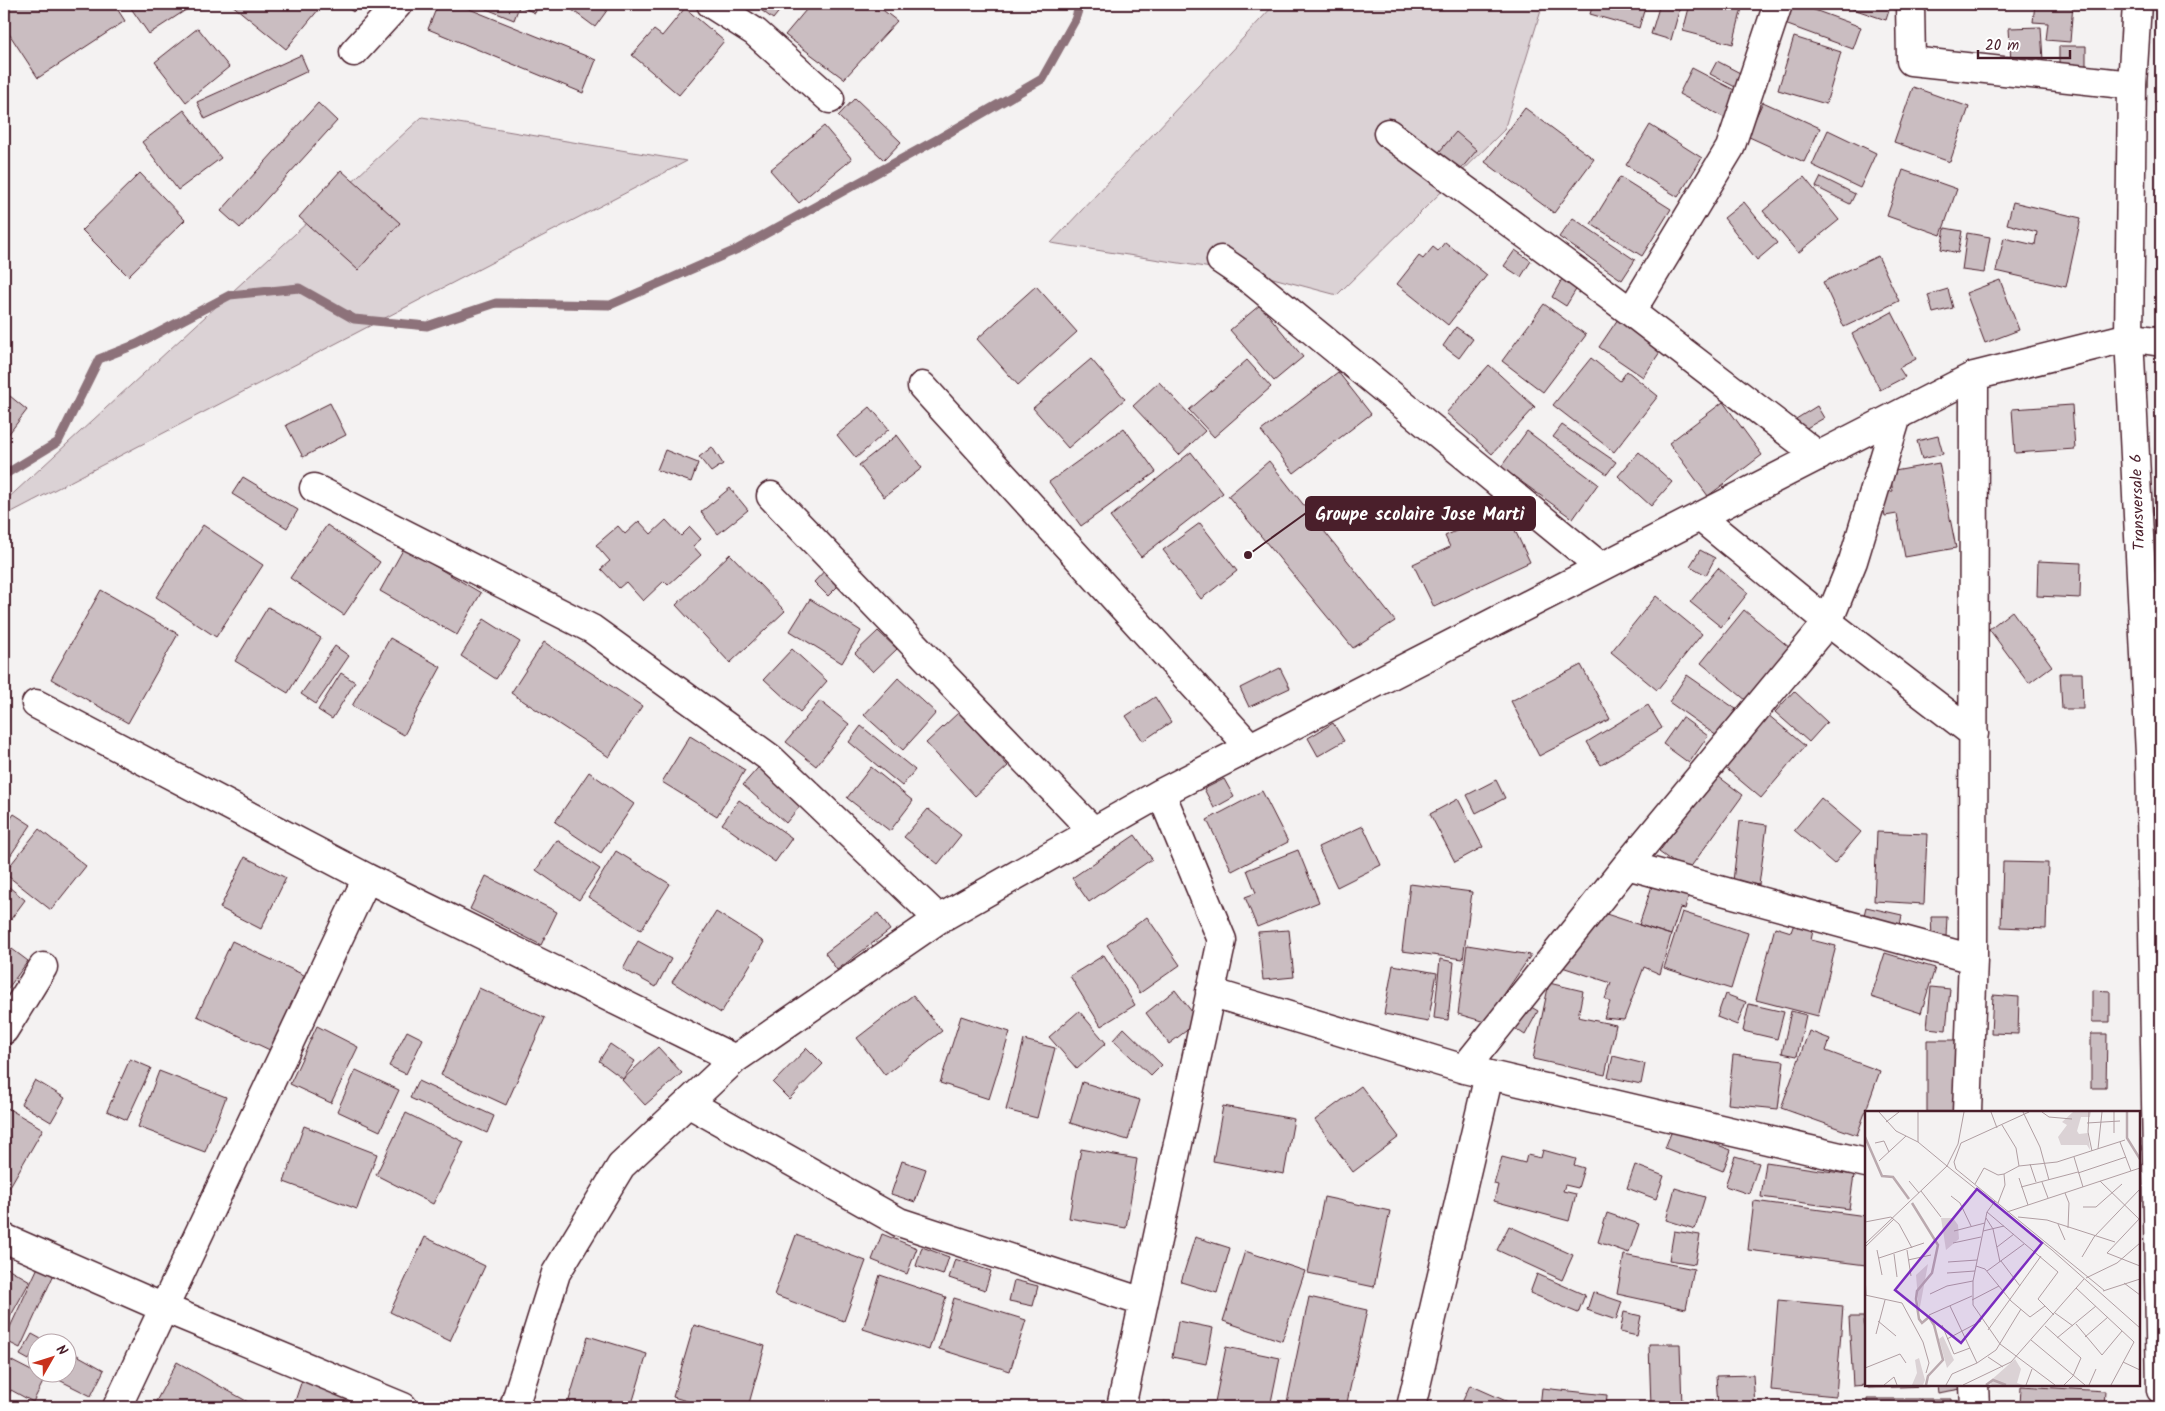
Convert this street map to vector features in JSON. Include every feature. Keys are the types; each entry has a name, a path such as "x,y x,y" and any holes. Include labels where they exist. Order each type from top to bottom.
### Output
{"street":[{"path":"354,52 398,4"},
{"path":"711,4 755,32 830,99"},
{"path":"1631,312 1730,148 1778,4"},
{"path":"1910,4 1911,61 2132,85"},
{"name":"Transversale 6","path":"2137,4 2132,85 2129,337 2150,754 2161,1390"},
{"path":"1388,133 1631,312 1819,456"},
{"path":"1221,260 1259,286 1602,567"},
{"path":"514,1407 556,1273 621,1166 735,1059 939,920 1161,792 1974,376 2129,337 2161,342"},
{"path":"1967,1111 1973,958 1974,376"},
{"path":"922,386 1250,747"},
{"path":"1411,1407 1476,1072 1627,865 1828,622 1853,561 1869,503 1897,416"},
{"path":"314,488 592,629 770,758 939,920"},
{"path":"771,496 1093,831"},
{"path":"1700,517 1828,622 1974,734"},
{"path":"36,704 367,878 735,1059"},
{"path":"1121,1407 1222,940 1161,792"},
{"path":"1627,865 1973,958"},
{"path":"117,1407 367,878"},
{"path":"4,1030 43,967"},
{"path":"1210,992 1476,1072 1865,1164"},
{"path":"688,1103 899,1222 1143,1302"},
{"path":"4,1238 164,1308 403,1407"},
{"path":"1974,1386 1975,1407"}],"shaded area":[{"path":"1275,4 1543,4 1504,130 1337,295 1269,277 1051,243"},
{"path":"422,117 687,161 4,516 4,502"}],"building":[{"path":"4,4 114,4 125,21 38,78 4,26"},
{"path":"128,4 195,4 149,34"},
{"path":"231,4 313,4 319,9 286,49"},
{"path":"343,4 360,4 353,12"},
{"path":"438,4 457,4 596,60 583,93 428,29"},
{"path":"474,4 520,4 514,20"},
{"path":"524,4 539,4 535,13 522,7"},
{"path":"564,4 600,4 608,9 595,27"},
{"path":"753,4 785,4 773,19"},
{"path":"811,4 875,4 897,21 844,79 785,35"},
{"path":"1593,4 1646,4 1639,28 1590,14"},
{"path":"1660,4 1681,4 1671,40 1651,34"},
{"path":"1690,4 1743,4 1733,44 1683,31"},
{"path":"1792,4 1798,4 1861,27 1853,49 1785,24"},
{"path":"1838,4 1891,4 1886,20"},
{"path":"2035,4 2073,4 2070,42 2046,40 2048,23 2033,22"},
{"path":"685,8 724,41 679,95 632,55 654,30 662,36"},
{"path":"2041,27 2043,61 2011,63 2009,28"},
{"path":"198,28 229,67 186,102 155,62"},
{"path":"1794,37 1841,52 1826,104 1778,90"},
{"path":"2059,46 2086,46 2086,72 2059,71"},
{"path":"301,55 308,71 205,119 197,102"},
{"path":"1717,61 1744,75 1737,88 1710,74"},
{"path":"1692,68 1740,93 1727,119 1679,94"},
{"path":"1913,87 1969,107 1950,162 1894,142"},
{"path":"855,98 901,142 884,160 838,116"},
{"path":"1763,102 1820,128 1804,162 1747,136"},
{"path":"318,103 337,121 240,228 221,211"},
{"path":"1525,108 1594,159 1554,213 1485,162"},
{"path":"184,110 221,158 178,190 142,142"},
{"path":"1650,125 1702,158 1678,197 1626,165"},
{"path":"824,126 852,159 799,203 770,170"},
{"path":"1828,130 1876,153 1860,188 1812,165"},
{"path":"1456,132 1477,150 1460,170 1439,152"},
{"path":"341,170 400,223 358,270 299,217"},
{"path":"1903,170 1957,189 1941,235 1887,216"},
{"path":"140,173 185,220 128,276 82,230"},
{"path":"1620,177 1671,209 1642,256 1591,224"},
{"path":"1804,177 1839,220 1798,253 1763,211"},
{"path":"1821,177 1855,194 1850,204 1816,187"},
{"path":"1744,202 1777,243 1757,260 1724,218"},
{"path":"2013,202 2081,218 2066,287 1996,271 2004,238 2035,245 2037,232 2007,224"},
{"path":"1573,218 1635,260 1622,280 1559,237"},
{"path":"1945,228 1962,231 1958,253 1941,249"},
{"path":"1967,233 1990,237 1984,273 1962,270"},
{"path":"1445,242 1487,275 1448,325 1397,284 1419,256 1423,259 1433,247 1438,251"},
{"path":"1515,250 1531,261 1521,277 1504,266"},
{"path":"1878,256 1899,301 1844,327 1823,282"},
{"path":"1562,279 1577,288 1566,306 1552,297"},
{"path":"2000,280 2019,330 1985,343 1966,293"},
{"path":"1036,286 1077,332 1018,385 977,339"},
{"path":"1948,289 1953,308 1933,313 1928,295"},
{"path":"1544,304 1586,335 1543,392 1502,361"},
{"path":"1260,305 1303,357 1274,381 1230,330"},
{"path":"1892,312 1916,359 1899,368 1905,377 1880,390 1852,334"},
{"path":"1618,319 1662,349 1643,377 1599,347"},
{"path":"1456,327 1473,339 1459,358 1443,346"},
{"path":"1591,358 1620,381 1627,371 1658,396 1614,452 1553,405"},
{"path":"1091,359 1125,399 1068,448 1033,408"},
{"path":"1247,360 1271,387 1214,437 1189,410"},
{"path":"1489,365 1535,407 1492,454 1446,413"},
{"path":"1338,372 1371,414 1294,473 1261,431"},
{"path":"1159,382 1205,431 1179,455 1133,406"},
{"path":"10,396 27,410 4,440 4,404"},
{"path":"1723,402 1762,455 1708,496 1669,443"},
{"path":"330,403 346,435 303,457 286,425"},
{"path":"2072,405 2075,449 2015,453 2012,409"},
{"path":"1817,406 1824,418 1803,430 1796,419"},
{"path":"870,407 889,429 856,458 837,435"},
{"path":"1562,425 1616,462 1607,474 1553,437"},
{"path":"1124,428 1156,472 1081,526 1049,482"},
{"path":"1527,431 1598,484 1573,519 1501,467"},
{"path":"897,435 922,468 884,497 859,465"},
{"path":"1938,436 1943,454 1922,459 1917,441"},
{"path":"712,447 723,464 711,472 699,457"},
{"path":"665,450 698,463 691,482 657,470"},
{"path":"1191,452 1223,493 1141,557 1110,517"},
{"path":"1639,452 1672,482 1651,506 1618,476"},
{"path":"1269,461 1395,621 1353,648 1228,496"},
{"path":"1939,463 1956,548 1905,557 1897,514 1885,516 1880,493 1893,491 1889,472"},
{"path":"243,477 298,510 287,528 232,494"},
{"path":"730,488 748,510 718,534 701,512"},
{"path":"1498,516 1503,529 1512,524 1530,562 1434,607 1413,564 1450,547 1445,536 1487,517 1488,520"},
{"path":"666,520 681,536 690,527 701,539 693,546 701,555 668,585 664,581 643,601 626,582 619,588 601,569 610,561 596,545 618,526 625,534 639,521 651,534"},
{"path":"1200,523 1237,571 1201,599 1163,550"},
{"path":"203,525 263,565 216,637 156,597"},
{"path":"327,525 380,562 344,615 290,578"},
{"path":"404,548 481,593 457,635 380,591"},
{"path":"1700,550 1715,558 1706,575 1690,566"},
{"path":"730,554 785,611 730,663 676,605"},
{"path":"2038,561 2081,563 2080,598 2037,596"},
{"path":"828,567 843,581 828,596 814,582"},
{"path":"1718,568 1748,593 1721,627 1690,602"},
{"path":"101,590 178,634 128,723 51,679"},
{"path":"1656,596 1702,634 1657,690 1611,652"},
{"path":"810,599 861,631 842,663 790,631"},
{"path":"268,607 321,638 288,693 235,661"},
{"path":"1744,610 1790,648 1747,701 1701,663"},
{"path":"2012,611 2052,666 2029,683 1989,629"},
{"path":"484,619 520,642 496,679 461,656"},
{"path":"878,631 897,649 873,672 855,653"},
{"path":"390,638 441,667 404,735 352,706"},
{"path":"544,642 642,706 609,757 511,693"},
{"path":"335,646 349,656 316,704 301,694"},
{"path":"792,649 827,681 800,712 764,679"},
{"path":"1581,665 1610,719 1539,756 1511,701"},
{"path":"1280,668 1290,688 1249,707 1240,688"},
{"path":"341,673 355,682 332,719 318,710"},
{"path":"2060,673 2082,673 2083,709 2062,709"},
{"path":"1687,675 1736,709 1717,736 1669,702"},
{"path":"898,678 936,713 903,750 864,715"},
{"path":"1794,691 1827,722 1809,742 1775,712"},
{"path":"1155,697 1171,722 1143,741 1126,716"},
{"path":"820,701 849,724 816,766 786,742"},
{"path":"1648,705 1662,728 1601,765 1587,742"},
{"path":"959,712 1008,766 975,796 926,743"},
{"path":"1767,714 1805,746 1761,798 1723,766"},
{"path":"1682,717 1708,736 1689,763 1663,744"},
{"path":"1333,723 1344,741 1318,756 1308,738"},
{"path":"861,726 915,770 902,786 849,742"},
{"path":"690,736 745,770 717,816 662,782"},
{"path":"763,762 806,799 786,823 743,785"},
{"path":"871,767 913,801 890,831 847,798"},
{"path":"589,772 634,804 601,853 555,822"},
{"path":"1715,774 1743,795 1687,872 1659,852"},
{"path":"1224,779 1234,797 1214,808 1204,789"},
{"path":"1496,780 1505,798 1476,813 1467,795"},
{"path":"1262,791 1288,842 1232,871 1207,820"},
{"path":"1821,798 1861,832 1834,864 1794,830"},
{"path":"1458,799 1483,847 1455,862 1430,814"},
{"path":"739,800 792,838 775,862 722,824"},
{"path":"928,809 961,835 938,864 904,837"},
{"path":"14,814 31,825 4,865 4,828"},
{"path":"1740,821 1767,825 1759,885 1733,881"},
{"path":"1363,826 1381,865 1337,887 1318,847"},
{"path":"39,829 86,866 51,910 4,873"},
{"path":"1877,832 1927,834 1924,904 1874,901"},
{"path":"1135,835 1152,859 1089,902 1072,878"},
{"path":"557,840 600,869 579,900 536,870"},
{"path":"1298,850 1319,902 1257,927 1245,897 1256,893 1247,870"},
{"path":"616,851 670,884 641,930 588,897"},
{"path":"245,857 286,878 261,929 220,908"},
{"path":"2003,862 2048,863 2046,929 2001,927"},
{"path":"486,876 557,912 541,945 470,909"},
{"path":"4,883 25,900 5,927 4,926"},
{"path":"1653,883 1689,894 1685,909 1680,908 1671,935 1639,925"},
{"path":"1410,884 1472,892 1463,959 1402,951"},
{"path":"1866,907 1902,915 1899,930 1862,923"},
{"path":"716,912 764,942 721,1013 672,982"},
{"path":"1600,912 1671,935 1660,974 1644,967 1624,1020 1604,1018 1610,1002 1605,999 1611,983 1559,966"},
{"path":"1682,912 1748,933 1731,989 1664,968"},
{"path":"878,913 890,930 837,970 825,953"},
{"path":"1147,917 1180,965 1140,993 1107,945"},
{"path":"1931,917 1947,917 1946,937 1932,937"},
{"path":"1795,921 1814,926 1811,940 1836,946 1818,1016 1756,1000 1775,927 1791,932"},
{"path":"1289,930 1294,977 1263,980 1258,932"},
{"path":"232,941 306,976 272,1051 197,1016"},
{"path":"638,941 671,959 656,987 623,969"},
{"path":"1467,945 1531,955 1485,1022 1458,1014"},
{"path":"12,949 28,961 4,994 4,960"},
{"path":"1885,953 1935,968 1921,1013 1871,997"},
{"path":"1104,955 1135,1005 1101,1026 1070,976"},
{"path":"1440,959 1454,962 1448,1020 1434,1018"},
{"path":"1393,965 1437,973 1428,1022 1384,1014"},
{"path":"1549,983 1583,991 1578,1017 1616,1025 1605,1075 1533,1059"},
{"path":"1931,987 1950,989 1946,1030 1927,1028"},
{"path":"479,988 545,1018 506,1105 441,1075"},
{"path":"1175,990 1199,1021 1169,1044 1146,1013"},
{"path":"2092,990 2110,991 2110,1022 2092,1022"},
{"path":"1725,994 1746,1002 1737,1025 1717,1017"},
{"path":"913,995 942,1031 885,1075 857,1038"},
{"path":"1993,995 2019,997 2018,1034 1991,1033"},
{"path":"1526,1004 1538,1011 1525,1035 1513,1027"},
{"path":"1749,1004 1784,1012 1777,1039 1743,1031"},
{"path":"1079,1011 1106,1043 1077,1069 1049,1037"},
{"path":"1791,1011 1806,1015 1797,1056 1782,1053"},
{"path":"961,1016 1010,1032 989,1099 940,1083"},
{"path":"317,1026 358,1047 331,1103 290,1084"},
{"path":"1124,1028 1162,1065 1151,1076 1113,1040"},
{"path":"407,1031 423,1039 406,1074 389,1066"},
{"path":"1809,1031 1830,1039 1826,1051 1880,1071 1857,1135 1781,1108"},
{"path":"2091,1034 2107,1034 2106,1088 2091,1088"},
{"path":"1024,1040 1055,1048 1037,1118 1006,1110"},
{"path":"1927,1040 1959,1040 1959,1111 1927,1111"},
{"path":"610,1044 635,1061 623,1079 599,1061"},
{"path":"658,1047 682,1073 645,1105 622,1080"},
{"path":"807,1048 823,1064 789,1099 773,1083"},
{"path":"1733,1055 1784,1061 1778,1109 1728,1104"},
{"path":"1613,1056 1645,1064 1641,1084 1608,1077"},
{"path":"130,1059 151,1068 127,1120 107,1111"},
{"path":"356,1070 399,1090 380,1131 337,1111"},
{"path":"159,1071 226,1097 205,1152 138,1127"},
{"path":"35,1080 65,1098 51,1122 21,1104"},
{"path":"418,1081 494,1116 487,1133 410,1098"},
{"path":"1082,1082 1140,1100 1128,1140 1070,1123"},
{"path":"1361,1086 1399,1137 1353,1172 1315,1120"},
{"path":"4,1106 43,1129 9,1188 4,1185"},
{"path":"1223,1106 1294,1119 1284,1174 1213,1161"},
{"path":"406,1113 464,1142 433,1204 376,1175"},
{"path":"304,1126 377,1154 357,1209 284,1182"},
{"path":"1673,1128 1731,1150 1723,1171 1665,1148"},
{"path":"1081,1149 1137,1159 1126,1228 1069,1218"},
{"path":"1543,1150 1576,1159 1574,1165 1584,1168 1578,1188 1565,1185 1563,1191 1576,1194 1569,1221 1494,1201 1498,1185 1494,1184 1502,1157 1525,1163 1527,1155 1541,1158"},
{"path":"1735,1156 1759,1163 1749,1194 1725,1186"},
{"path":"902,1161 926,1169 915,1202 891,1194"},
{"path":"1766,1162 1854,1175 1849,1209 1761,1197"},
{"path":"1635,1165 1664,1176 1656,1199 1627,1188"},
{"path":"1675,1188 1705,1197 1695,1229 1666,1220"},
{"path":"1324,1197 1390,1211 1374,1287 1308,1273"},
{"path":"1754,1201 1865,1216 1865,1265 1748,1250"},
{"path":"1607,1213 1639,1224 1629,1253 1598,1242"},
{"path":"1509,1226 1573,1255 1562,1280 1497,1250"},
{"path":"1674,1231 1700,1235 1695,1264 1669,1260"},
{"path":"882,1234 917,1248 907,1274 872,1260"},
{"path":"796,1235 866,1261 844,1321 774,1295"},
{"path":"425,1237 485,1266 450,1341 390,1312"},
{"path":"1195,1237 1230,1248 1217,1293 1181,1282"},
{"path":"922,1247 949,1257 943,1275 916,1266"},
{"path":"1245,1251 1305,1271 1282,1341 1223,1321"},
{"path":"1624,1255 1694,1269 1686,1309 1617,1294"},
{"path":"955,1259 991,1271 985,1290 949,1278"},
{"path":"39,1265 55,1272 20,1348 4,1340"},
{"path":"4,1266 30,1281 4,1328"},
{"path":"1537,1274 1585,1295 1578,1313 1530,1293"},
{"path":"880,1275 946,1297 929,1350 863,1329"},
{"path":"1014,1280 1038,1286 1033,1306 1009,1301"},
{"path":"1593,1292 1622,1302 1616,1320 1587,1310"},
{"path":"1309,1297 1367,1310 1346,1407 1286,1407"},
{"path":"954,1298 1026,1320 1010,1371 939,1349"},
{"path":"1778,1300 1843,1306 1836,1396 1771,1390"},
{"path":"1624,1312 1641,1316 1637,1336 1620,1332"},
{"path":"1849,1317 1864,1317 1865,1385 1853,1386"},
{"path":"1178,1321 1213,1328 1206,1364 1172,1357"},
{"path":"694,1325 765,1346 748,1407 707,1407 673,1397"},
{"path":"588,1336 647,1354 631,1407 567,1407"},
{"path":"28,1341 28,1359 20,1355"},
{"path":"1649,1344 1680,1344 1682,1407 1651,1407"},
{"path":"1226,1347 1280,1358 1270,1407 1214,1407"},
{"path":"78,1356 104,1370 91,1396 67,1384 78,1384"},
{"path":"4,1357 28,1369 28,1384 42,1384 33,1402 11,1390 4,1404"},
{"path":"177,1362 257,1407 153,1407"},
{"path":"1753,1375 1755,1407 1718,1407 1716,1376"},
{"path":"302,1380 368,1404 367,1407 303,1407 294,1404"},
{"path":"1470,1385 1515,1405 1513,1407 1460,1407"},
{"path":"1868,1386 1929,1386 1868,1388"},
{"path":"1937,1386 1960,1386 1961,1389 1938,1393"},
{"path":"2021,1386 2105,1391 2104,1407 2020,1407"},
{"path":"1542,1388 1607,1395 1606,1407 1540,1407"},
{"path":"1867,1399 1951,1399 1951,1407 1867,1407"},
{"path":"10,1401 22,1407 7,1407"},
{"path":"1164,1401 1184,1407 1162,1407"},
{"path":"1826,1405 1826,1407 1762,1407"}],"waterway":[{"path":"4,475 58,442 99,359 137,344 230,295 299,288 354,319 427,326 496,303 610,305 738,249 938,139 1042,79 1075,20 1080,4"},
{"path":"4,716 4,721"}],"place":[{"name":"Groupe scolaire Jose Marti","path":"1248,555"}]}
